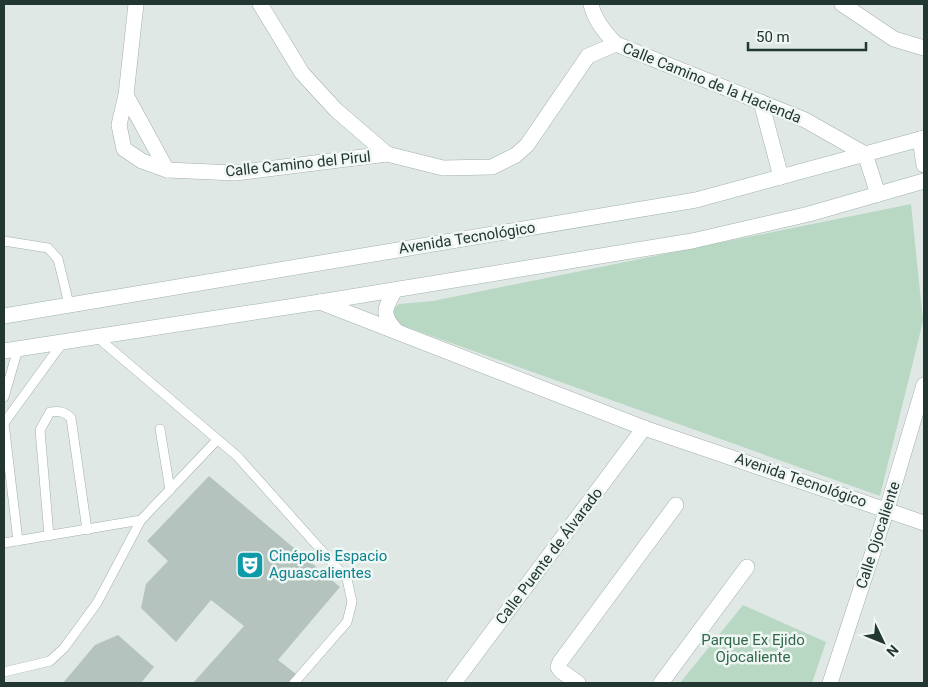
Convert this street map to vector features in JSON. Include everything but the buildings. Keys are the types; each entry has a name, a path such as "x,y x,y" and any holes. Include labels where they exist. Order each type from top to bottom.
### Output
{"street":[{"path":"136,4 126,94 167,170"},
{"path":"260,4 302,73 336,110 387,154"},
{"path":"591,4 592,11 606,34 616,44"},
{"path":"842,4 894,39 924,48"},
{"name":"Calle Camino de la Hacienda","path":"387,154 443,168 492,167 516,155 526,146 588,56 616,44 805,120 865,154"},
{"name":"Calle Camino del Pirul","path":"126,94 119,125 124,149 142,161 167,170 235,173 387,154"},
{"path":"761,102 781,177"},
{"path":"922,139 924,165"},
{"name":"Avenida Tecnológico","path":"4,316 696,200 922,139"},
{"path":"865,154 878,194"},
{"path":"11,350 692,241 809,214 924,181"},
{"path":"395,290 385,314 387,321 396,332"},
{"name":"Avenida Tecnológico","path":"320,302 644,428 924,523"},
{"name":"Calle Ojocaliente","path":"830,683 887,509 924,386"},
{"name":"Calle Puente de Álvarado","path":"454,683 644,428"},
{"path":"578,683 560,671 558,666 560,662 676,505"},
{"path":"661,683 748,567"}],"lane":[{"path":"4,241 48,248 58,258 69,304"},
{"path":"97,337 237,456 348,579 352,602 346,622 294,683"},
{"path":"18,541 4,418 63,342"},
{"path":"4,397 11,350"},
{"path":"50,536 40,430 50,412 59,411 71,418 87,530"},
{"path":"160,428 170,490"},
{"path":"4,672 50,661 64,648 97,603 141,520 217,440"},
{"path":"4,543 141,520"}],"green space":[{"path":"911,204 923,321 880,496 398,324 391,311 399,304 433,301"},
{"name":"Parque Ex Ejido Ojocaliente","path":"743,605 826,642 812,683 680,683"}],"place":[{"name":"Cinépolis Espacio Aguascalientes","path":"250,565"}]}
